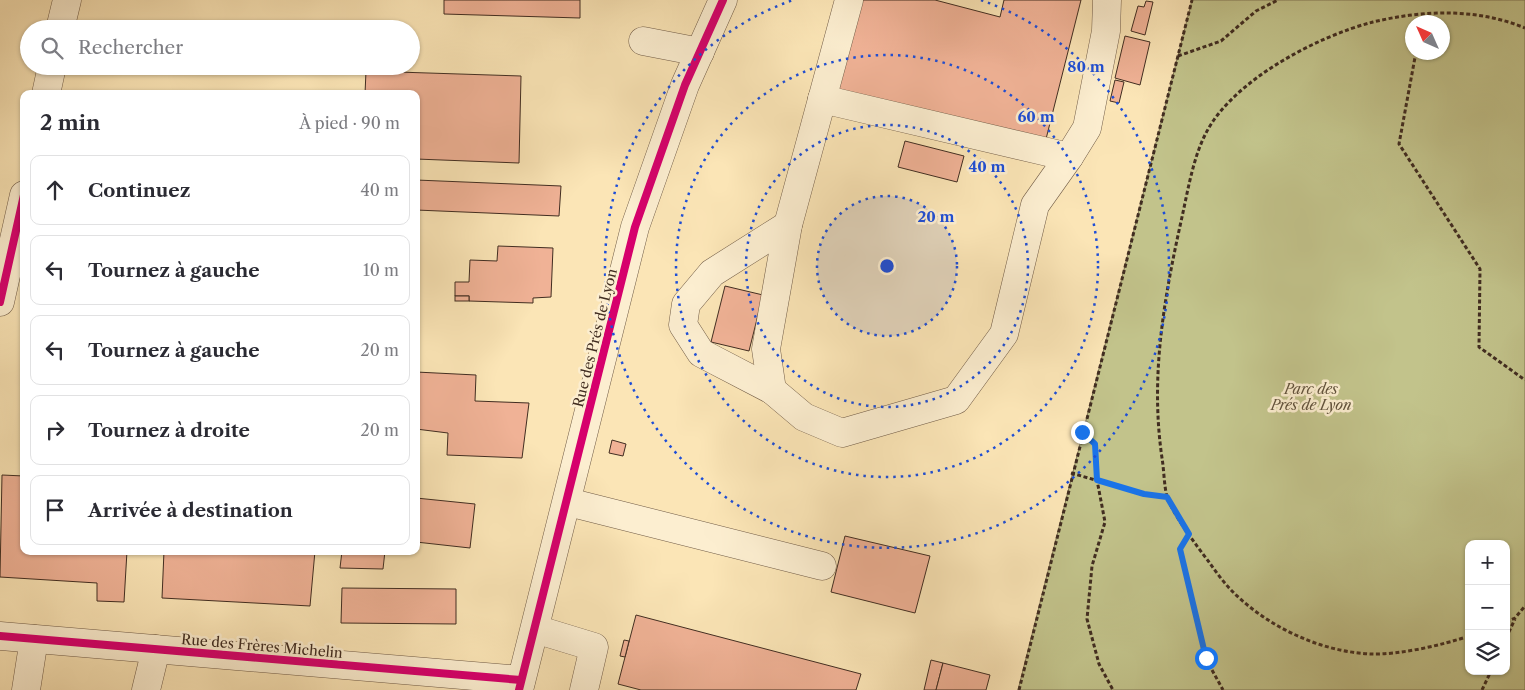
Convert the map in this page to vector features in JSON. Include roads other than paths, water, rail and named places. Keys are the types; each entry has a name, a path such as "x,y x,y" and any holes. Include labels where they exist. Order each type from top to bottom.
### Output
{"street":[{"path":"62,20 67,0"},
{"name":"Rue des Prés de Lyon","path":"520,685 568,502 635,227 686,85 722,0"},
{"path":"772,390 766,349 788,225 849,0"},
{"path":"788,225 712,273 686,304 683,325 701,352 772,390 804,417 842,433 956,400 1004,334 1035,205 1087,128 1106,31 1107,0"},
{"path":"643,41 700,52"},
{"path":"47,90 50,75"},
{"path":"822,99 1069,157"},
{"path":"0,302 3,275 20,210"},
{"path":"568,502 822,566"},
{"path":"535,629 594,647 584,690"},
{"name":"Rue des Frères Michelin","path":"0,636 156,649 520,685"},
{"path":"26,690 34,639"},
{"path":"146,690 156,649"}],"park label":[{"name":"Parc des Prés de Lyon","path":"1311,398"}]}
